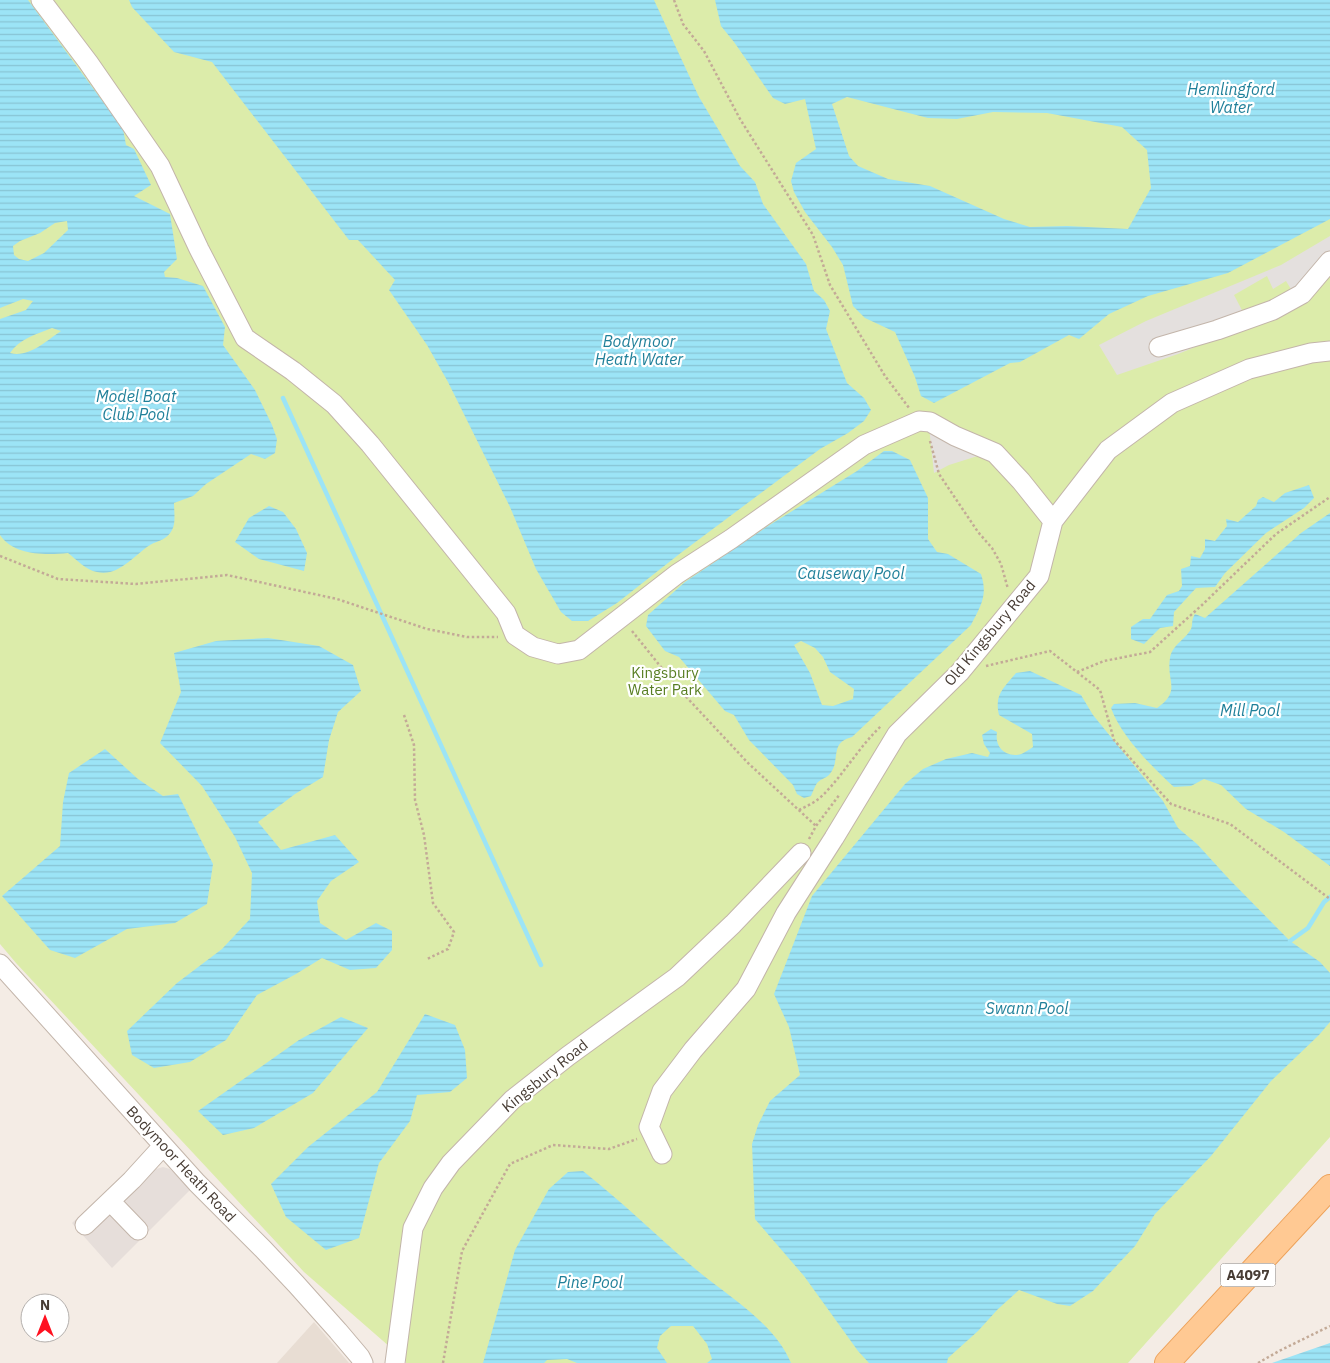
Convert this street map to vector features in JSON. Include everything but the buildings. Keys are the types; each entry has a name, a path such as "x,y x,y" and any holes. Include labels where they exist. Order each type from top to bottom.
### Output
{"main road":[{"name":"A4097","path":"1167,1363 1330,1187"}],"street":[{"path":"41,0 88,62 160,166 198,249 245,338 293,371 334,404 370,444 506,613 514,635 533,647 558,654 579,650 677,574 731,539 864,445 919,421 930,422 955,436 994,453 1021,481 1053,521"},
{"path":"1159,347 1217,330 1273,310 1302,294 1330,261"},
{"name":"Old Kingsbury Road","path":"652,1133 649,1127 662,1091 693,1050 746,989 786,913 834,838 890,729 960,672 1039,576 1053,521 1108,450 1172,403 1249,369 1311,353 1330,351"},
{"name":"Kingsbury Road","path":"395,1363 413,1228 433,1188 451,1163 512,1100 568,1056 677,977 733,924 801,853"},
{"name":"Bodymoor Heath Road","path":"0,964 197,1183 263,1249 338,1331 363,1363"},
{"path":"652,1133 662,1154"},
{"path":"85,1225 163,1146"},
{"path":"110,1201 138,1230"}],"path":[{"path":"674,0 683,24 704,51 740,119 813,235 830,286 885,376 919,421 927,428 939,474 978,532 992,548 1001,564 1009,590"},
{"path":"1077,672 1104,661 1150,652 1276,534 1330,497"},
{"path":"0,556 58,579 136,584 227,575 337,599 427,629 467,637 505,637 514,635"},
{"path":"621,618 677,687 748,763 816,826"},
{"path":"960,672 1050,651 1100,690 1114,740 1171,804 1230,824 1330,899"},
{"path":"404,715 414,745 415,800 424,834 433,903 454,932 448,949 427,959"},
{"path":"800,810 821,797 870,737 890,729"},
{"path":"443,1363 462,1251 510,1164 553,1145 609,1149 652,1133"},
{"path":"1258,1363 1330,1326"}],"shaded area":[{"path":"1330,236 1330,273 1294,294 1286,281 1273,289 1267,276 1234,295 1244,314 1232,332 1178,354 1117,375 1099,345 1146,321 1281,265"},
{"path":"929,427 984,454 949,465 934,473"},
{"path":"163,1167 170,1169 190,1190 112,1268 72,1223 126,1173 138,1186 156,1169"},
{"path":"314,1322 349,1363 277,1363"}],"green space":[{"name":"Kingsbury Water Park","path":"0,0 1330,0 1330,1137 1128,1363 406,1363 304,1272 0,944"}],"water":[{"name":"Model Boat Club Pool","path":"0,0 28,0 123,129 126,145 134,149 151,185 134,196 170,214 177,259 164,272 165,277 177,278 203,286 225,327 223,345 255,390 272,425 277,439 275,453 265,459 251,454 206,484 193,496 174,503 174,524 168,536 150,545 126,564 112,571 105,573 93,571 68,553 31,553 13,547 0,535 0,319 26,310 33,301 23,299 0,308","holes":["67,221 68,230 44,253 28,261 19,259 14,255 13,246 20,241 40,233 55,223","52,328 61,331 31,351 17,354 10,353 23,341"]},
{"name":"Bodymoor Heath Water","path":"129,0 654,0 699,97 740,166 755,182 763,204 806,264 814,291 824,300 830,311 826,329 847,383 864,398 871,410 864,421 848,433 820,449 617,603 588,621 572,621 561,612 536,569 510,507 448,382 427,345 389,290 395,280 358,240 349,240 212,62 174,52 132,7"},
{"name":"Hemlingford Water","path":"715,0 1330,0 1330,219 1228,273 1148,296 1109,314 1079,339 1069,335 1020,362 1010,363 934,403 921,396 915,377 895,332 865,318 853,306 843,265 832,247 805,212 794,192 791,181 796,163 816,149 805,99 785,104 773,98 721,26","holes":["847,97 928,118 957,119 993,112 1047,113 1122,127 1147,150 1151,188 1128,229 1067,226 1030,227 1004,219 930,186 888,179 858,166 849,156 832,104"]},
{"name":"Causeway Pool","path":"884,451 892,451 910,460 928,498 928,539 937,552 948,554 981,574 984,595 971,625 852,737 840,744 833,770 817,783 811,796 804,798 797,794 793,785 749,740 734,715 725,711 679,657 665,651 646,626 648,615 685,582 768,526 857,471","holes":["801,641 815,648 823,657 830,672 854,689 853,699 833,706 822,705 810,673 794,645"]},
{"path":"1309,485 1314,498 1304,508 1266,533 1225,573 1215,587 1196,588 1174,612 1173,626 1160,628 1144,644 1131,639 1131,627 1143,619 1150,619 1167,595 1179,591 1182,586 1181,569 1190,566 1191,556 1200,558 1205,549 1205,539 1215,541 1227,526 1226,519 1238,522 1263,497 1274,502 1285,493"},
{"path":"269,506 283,512 296,529 307,553 304,571 259,559 235,542 249,518"},
{"name":"Mill Pool","path":"1330,513 1330,866 1284,832 1246,809 1221,785 1204,779 1191,786 1174,787 1147,761 1130,740 1111,708 1114,704 1135,703 1157,708 1165,702 1171,691 1169,666 1171,653 1191,629 1195,614 1205,618 1301,533"},
{"path":"268,638 319,646 353,665 361,691 338,712 329,740 323,777 295,794 258,822 281,850 335,835 359,862 331,881 317,901 320,923 346,940 376,923 392,931 392,950 376,968 350,970 322,958 257,995 226,1040 190,1062 154,1068 132,1055 127,1031 177,983 222,949 250,919 252,873 235,837 202,786 160,743 181,692 174,653 216,641"},
{"name":"Swann Pool","path":"1030,671 1081,695 1093,715 1163,801 1178,828 1197,844 1290,941 1320,962 1330,973 1330,1022 1271,1081 1211,1156 1155,1214 1135,1246 1093,1291 1070,1306 1057,1304 1019,1290 948,1358 947,1363 869,1363 858,1351 804,1276 755,1219 752,1144 758,1125 770,1101 800,1075 789,1027 774,994 812,896 905,784 923,769 946,759 972,753 988,757 990,753 984,744 982,735 991,729 997,732 998,744 1006,753 1020,755 1033,747 1032,734 999,715 998,708 1001,692 1016,673"},
{"path":"105,749 138,779 163,796 178,794 213,864 207,904 175,923 127,929 75,958 50,950 2,896 60,846 63,802 69,773"},
{"path":"425,1014 455,1025 465,1050 467,1078 450,1092 417,1095 410,1121 379,1163 359,1238 326,1250 286,1217 271,1184 308,1147 377,1092"},
{"path":"341,1017 368,1028 313,1093 254,1128 223,1135 198,1111 299,1040"},
{"name":"Pine Pool","path":"583,1171 693,1267 761,1322 783,1348 791,1363 707,1363 712,1359 707,1344 693,1326 671,1326 660,1336 657,1348 667,1363 577,1363 567,1359 547,1360 544,1363 483,1363 515,1250 549,1189 568,1172"},
{"path":"1330,1343 1330,1363 1272,1363"}],"waterway":[{"path":"283,398 541,965"},
{"path":"1290,941 1308,928 1324,902 1330,897"}]}
